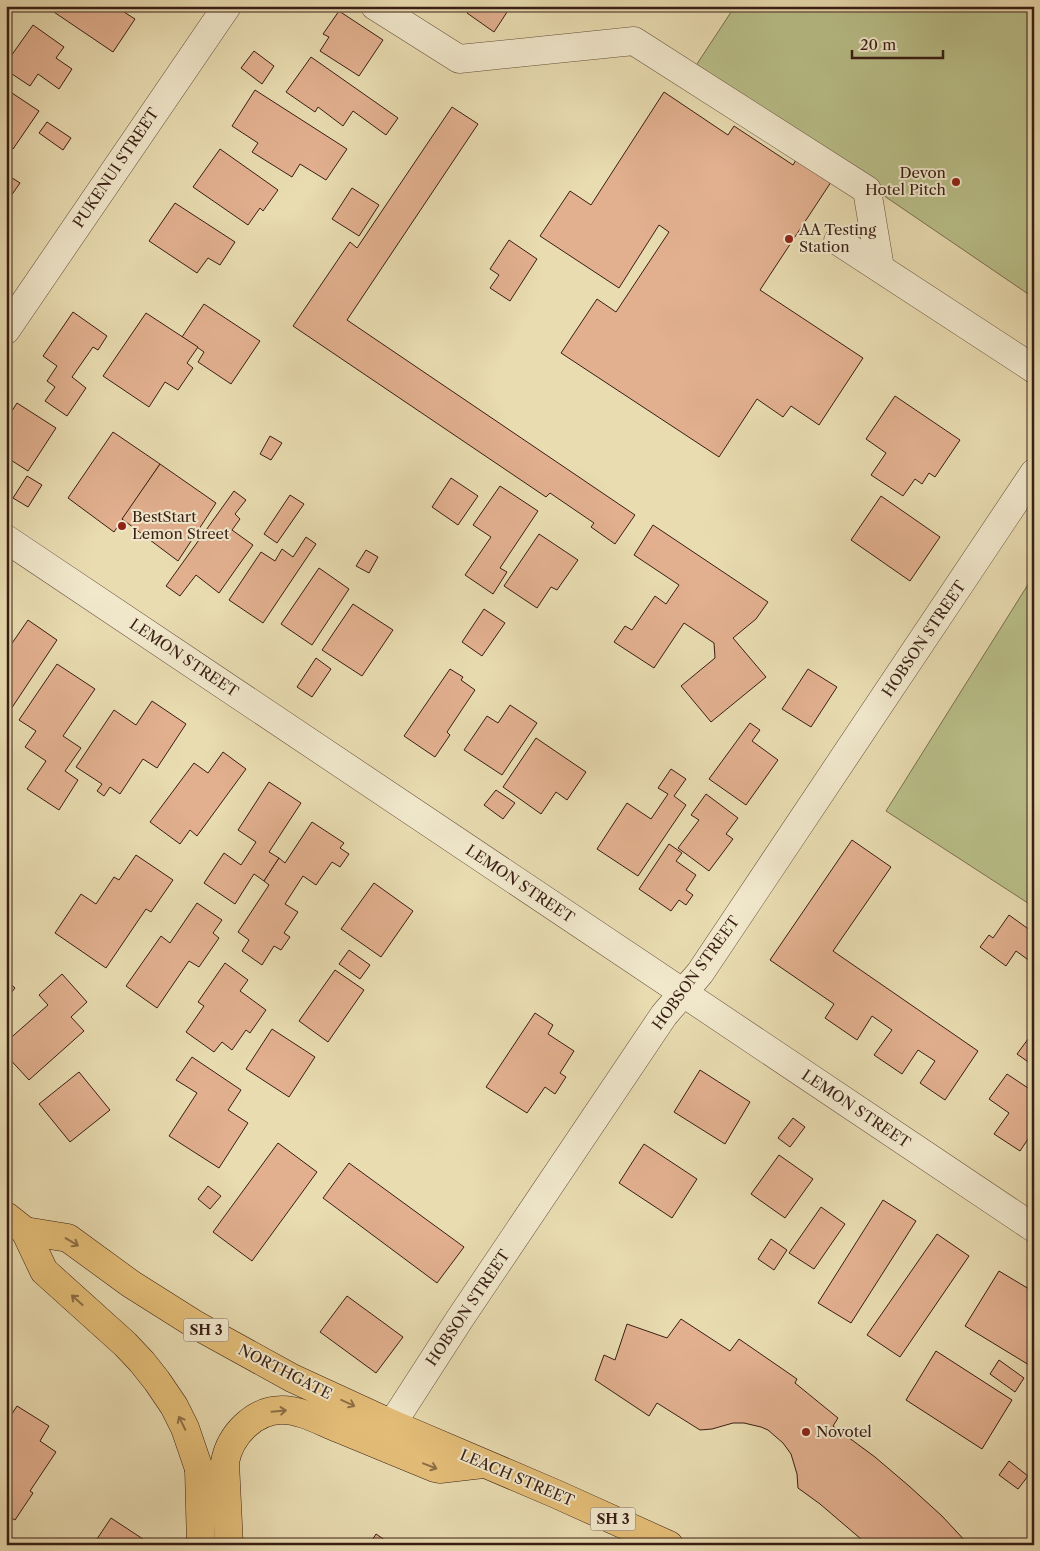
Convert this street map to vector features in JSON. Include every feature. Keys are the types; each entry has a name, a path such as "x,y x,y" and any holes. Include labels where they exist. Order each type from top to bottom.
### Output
{"highway":[{"name":"NORTHGATE","path":"16,1223 68,1238 131,1284 196,1325 292,1378 392,1424"},
{"name":"NORTHGATE","path":"16,1223 44,1271 125,1344 142,1362 174,1406 185,1428 199,1469 228,1517 229,1545"},
{"path":"228,1517 225,1462 231,1443 249,1422 276,1410 285,1410 308,1416 435,1468 484,1464"},
{"name":"LEACH STREET","path":"392,1424 669,1545"},
{"path":"199,1469 201,1545"}],"street":[{"name":"PUKENUI STREET","path":"6,330 227,6"},
{"path":"375,6 459,59 634,41 867,190 880,268"},
{"path":"838,241 1034,369"},
{"name":"HOBSON STREET","path":"392,1424 664,1014 700,973 1034,474"},
{"name":"LEMON STREET","path":"6,539 1034,1228"}],"green space":[{"name":"Devon Hotel Pitch","path":"735,6 1034,6 1034,298 695,67"},
{"path":"1034,575 1034,907 886,811"}],"building":[{"path":"45,6 127,6 124,12 135,19 113,52"},
{"path":"472,6 511,6 494,32 467,13"},
{"path":"339,11 383,40 359,76 320,51 329,37 323,34"},
{"path":"33,25 64,47 56,58 72,69 59,89 38,74 30,86 6,70 6,63"},
{"path":"254,51 274,66 262,84 241,68"},
{"path":"311,57 398,118 386,135 353,111 343,126 318,107 315,112 286,92"},
{"path":"6,89 39,111 13,149 6,145"},
{"path":"255,90 347,149 326,180 300,164 292,177 252,152 258,143 232,126"},
{"path":"664,92 728,135 734,126 793,165 802,150 837,173 760,290 863,358 819,425 791,406 783,417 757,399 719,457 561,353 597,299 616,312 669,232 659,225 619,288 540,236 570,191 591,205"},
{"path":"452,107 478,124 347,320 635,515 615,544 591,527 594,523 550,493 546,497 293,326 350,242 357,248"},
{"path":"47,122 71,138 63,150 39,133"},
{"path":"220,149 278,190 263,211 260,208 248,225 193,187"},
{"path":"6,174 20,183 6,203"},
{"path":"352,188 379,205 359,236 332,219"},
{"path":"175,203 235,242 220,265 208,258 197,273 149,241"},
{"path":"509,240 537,259 510,301 490,288 499,275 490,269"},
{"path":"204,304 260,341 231,384 198,362 204,352 182,337"},
{"path":"73,312 107,336 98,350 93,347 72,377 86,388 67,416 45,401 55,387 47,381 57,366 43,356"},
{"path":"146,313 198,347 187,363 193,368 178,390 165,382 149,407 103,376"},
{"path":"895,396 960,440 935,477 929,473 922,484 915,479 903,496 871,475 886,453 866,439"},
{"path":"17,403 56,428 28,471 6,457 6,420"},
{"path":"113,432 160,464 114,532 68,498"},
{"path":"270,436 282,443 271,460 260,454"},
{"path":"160,464 216,503 178,561 122,519"},
{"path":"27,476 42,485 28,507 13,498"},
{"path":"451,478 478,496 458,525 432,507"},
{"path":"500,486 538,511 500,568 507,572 493,594 465,575 491,537 473,525"},
{"path":"234,491 246,500 235,514 240,519 232,530 253,545 219,593 196,575 180,596 166,586"},
{"path":"290,495 304,504 277,543 264,534"},
{"path":"881,496 940,537 910,581 851,540"},
{"path":"653,525 768,602 756,619 733,638 766,677 711,722 681,686 715,658 714,643 684,623 654,668 614,642 625,626 632,630 655,596 666,604 679,585 634,555"},
{"path":"539,534 578,560 557,590 551,587 537,608 504,586"},
{"path":"306,537 316,544 263,623 229,600 261,552 275,561 282,549 293,557"},
{"path":"366,550 378,557 369,573 356,566"},
{"path":"319,568 349,589 312,645 281,624"},
{"path":"353,604 393,630 362,676 322,650"},
{"path":"484,609 505,623 482,656 462,642"},
{"path":"28,620 57,640 9,712 6,710 6,652"},
{"path":"316,658 331,669 312,697 297,687"},
{"path":"57,664 95,689 63,736 81,748 65,771 78,780 59,810 27,789 46,761 25,747 36,731 19,720"},
{"path":"450,669 463,677 461,680 475,690 447,732 450,735 435,757 404,736"},
{"path":"808,669 837,687 811,727 782,709"},
{"path":"152,701 186,724 157,768 143,759 120,794 110,787 104,796 97,791 102,784 76,767 114,710 136,725"},
{"path":"510,705 537,723 502,775 464,750 487,716 498,723"},
{"path":"750,723 760,730 752,741 778,760 746,805 709,779"},
{"path":"536,738 586,772 567,800 556,792 541,814 503,787"},
{"path":"223,752 246,769 197,836 190,830 180,844 150,822 194,763 208,773"},
{"path":"671,769 686,779 674,796 686,805 638,876 597,849 627,803 651,819 668,794 658,788"},
{"path":"269,782 301,803 269,852 279,858 264,881 254,874 235,904 204,883 224,853 241,865 256,842 238,830"},
{"path":"496,790 515,803 503,819 484,805"},
{"path":"706,794 738,818 726,834 733,839 709,871 678,848 699,820 691,815"},
{"path":"312,822 344,843 340,848 349,854 340,867 332,862 316,885 303,876 285,904 298,912 284,933 290,937 281,950 274,946 262,965 242,951 249,940 238,932 269,885 264,881 279,858 285,863"},
{"path":"852,840 891,867 833,951 978,1051 945,1100 920,1083 935,1061 918,1050 902,1074 874,1055 892,1030 872,1016 857,1040 825,1018 834,1004 770,960"},
{"path":"669,844 682,853 676,861 696,875 686,890 693,895 686,905 679,900 671,911 639,889"},
{"path":"136,855 173,880 151,912 146,909 106,968 55,933 81,894 96,904 114,877 119,880"},
{"path":"374,883 413,911 381,957 341,929"},
{"path":"197,903 222,920 213,933 219,938 199,967 189,961 157,1008 126,986 161,936 170,943"},
{"path":"1009,915 1034,933 1034,964 1016,951 1006,966 980,947 989,935 993,938"},
{"path":"349,950 370,965 360,979 339,964"},
{"path":"225,963 248,980 240,991 266,1010 250,1033 246,1030 232,1050 222,1042 214,1052 186,1032 204,1006 198,1002"},
{"path":"335,970 364,990 328,1042 299,1021"},
{"path":"62,974 87,1002 71,1017 84,1031 29,1080 6,1055 6,1042 48,1005 39,995"},
{"path":"6,980 15,988 6,999"},
{"path":"535,1013 553,1025 548,1034 574,1051 560,1073 566,1077 555,1094 545,1087 527,1113 486,1087"},
{"path":"272,1029 315,1057 289,1097 246,1069"},
{"path":"1034,1031 1034,1066 1017,1054"},
{"path":"192,1057 241,1090 228,1110 248,1123 219,1168 169,1136 197,1093 176,1080"},
{"path":"700,1070 750,1102 725,1144 674,1112"},
{"path":"79,1072 110,1110 70,1142 39,1104"},
{"path":"1007,1074 1034,1092 1034,1130 1020,1151 994,1134 1009,1113 989,1099"},
{"path":"793,1118 805,1127 790,1147 778,1138"},
{"path":"278,1143 317,1172 252,1261 213,1232"},
{"path":"644,1144 697,1179 672,1218 619,1183"},
{"path":"779,1155 813,1179 785,1218 751,1194"},
{"path":"349,1163 464,1247 437,1283 323,1198"},
{"path":"208,1186 221,1196 210,1209 198,1199"},
{"path":"883,1200 916,1221 851,1323 818,1303"},
{"path":"821,1207 845,1224 814,1269 789,1253"},
{"path":"937,1234 969,1256 900,1357 867,1335"},
{"path":"771,1239 787,1250 774,1270 758,1259"},
{"path":"999,1271 1034,1292 1034,1368 965,1326"},
{"path":"347,1296 403,1337 376,1373 320,1332"},
{"name":"Novotel","path":"681,1319 730,1351 739,1339 797,1379 795,1383 838,1418 833,1426 875,1457 909,1486 942,1516 969,1545 868,1545 798,1488 797,1474 791,1454 783,1443 768,1430 744,1423 733,1423 712,1429 700,1430 657,1403 649,1416 595,1380 604,1355 615,1360 627,1324 667,1338"},
{"path":"936,1351 1012,1400 982,1449 906,1400"},
{"path":"999,1360 1024,1378 1015,1392 990,1374"},
{"path":"17,1406 49,1426 40,1441 56,1452 30,1491 33,1493 15,1520 6,1515 6,1423"},
{"path":"1009,1461 1028,1476 1018,1489 999,1475"},
{"path":"111,1518 149,1543 148,1545 93,1545"},
{"path":"376,1534 392,1545 369,1545"}],"place":[{"name":"Devon Hotel Pitch","path":"956,182"},
{"name":"AA Testing Station","path":"789,239"},
{"name":"BestStart Lemon Street","path":"122,526"},
{"name":"Novotel","path":"806,1432"}]}
